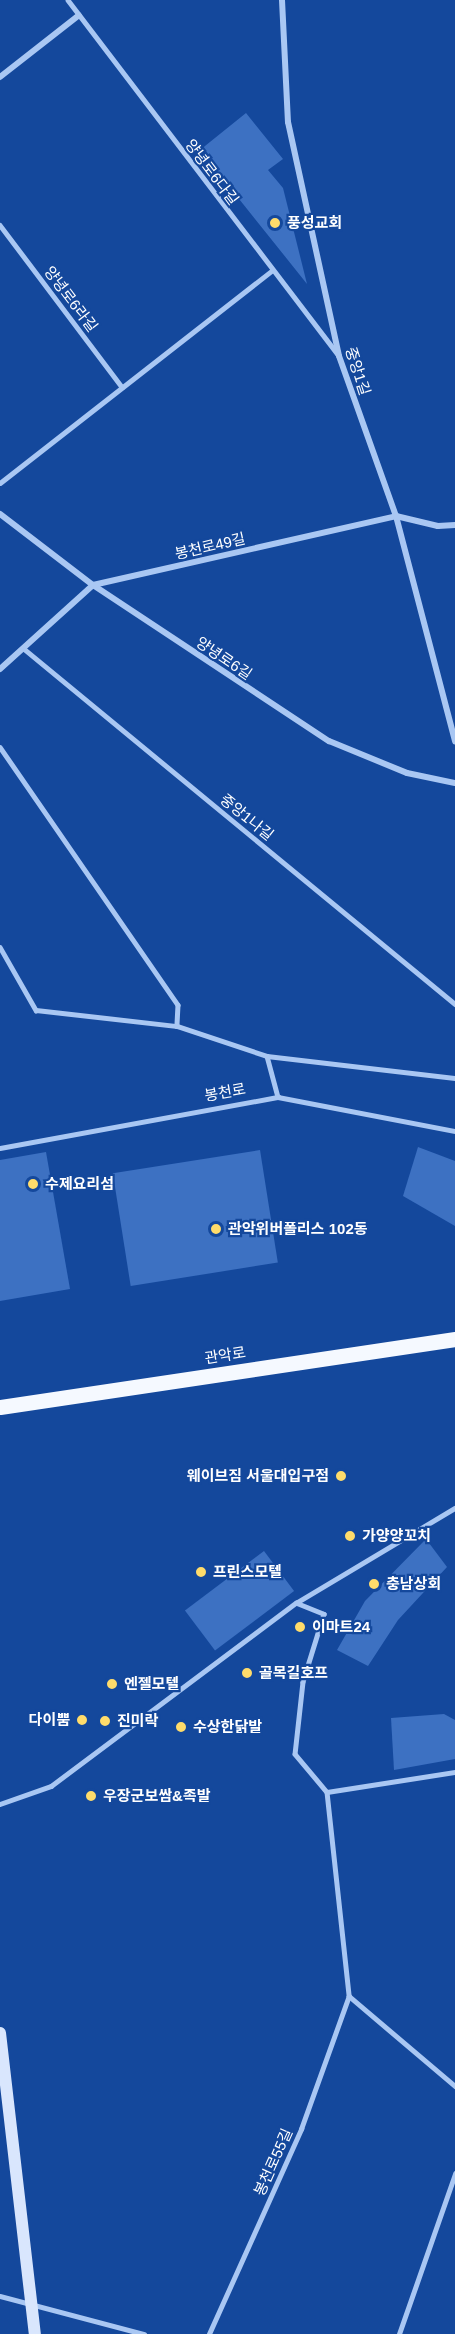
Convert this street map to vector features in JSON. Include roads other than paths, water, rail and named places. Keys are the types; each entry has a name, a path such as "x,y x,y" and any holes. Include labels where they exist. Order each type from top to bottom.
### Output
{"main road":[{"name":"관악로","path":"0,1407 455,1339"},
{"path":"0,2033 35,2334"}],"street":[{"name":"중앙1길","path":"282,0 288,122 339,357 396,516 455,741"},
{"path":"0,77 79,15"},
{"name":"양녕로6길","path":"0,514 93,585 329,741 407,773 455,783"},
{"name":"봉천로49길","path":"0,669 93,585 396,516 438,526 455,525"}],"lane":[{"name":"양녕로6다길","path":"68,0 271,271 339,357"},
{"name":"양녕로6라길","path":"0,225 122,387"},
{"path":"0,483 271,271"},
{"name":"중앙1나길","path":"23,648 455,1004"},
{"path":"0,747 178,1005 177,1026"},
{"path":"0,947 36,1010 177,1026 267,1056 455,1078"},
{"path":"267,1056 278,1097"},
{"name":"봉천로","path":"0,1148 278,1097 455,1131"},
{"path":"0,1804 51,1786 296,1603 455,1508"},
{"path":"296,1603 324,1614 303,1682 295,1754 327,1792 349,1996 455,2085"},
{"path":"327,1792 455,1772"},
{"name":"봉천로55길","path":"208,2334 301,2129 349,1996"},
{"path":"399,2334 455,2174"},
{"path":"0,2296 32,2302 144,2334"}],"place":[{"name":"풍성교회","path":"275,223"},
{"name":"수제요리섬","path":"33,1184"},
{"name":"관악위버폴리스 102동","path":"216,1229"},
{"name":"웨이브짐 서울대입구점","path":"341,1476"},
{"name":"가양양꼬치","path":"350,1536"},
{"name":"프린스모텔","path":"201,1572"},
{"name":"충남상회","path":"374,1584"},
{"name":"이마트24","path":"300,1627"},
{"name":"골목길호프","path":"247,1673"},
{"name":"엔젤모텔","path":"112,1684"},
{"name":"다이뿜","path":"82,1720"},
{"name":"진미락","path":"105,1721"},
{"name":"수상한닭발","path":"181,1727"},
{"name":"우장군보쌈&족발","path":"91,1796"}]}
